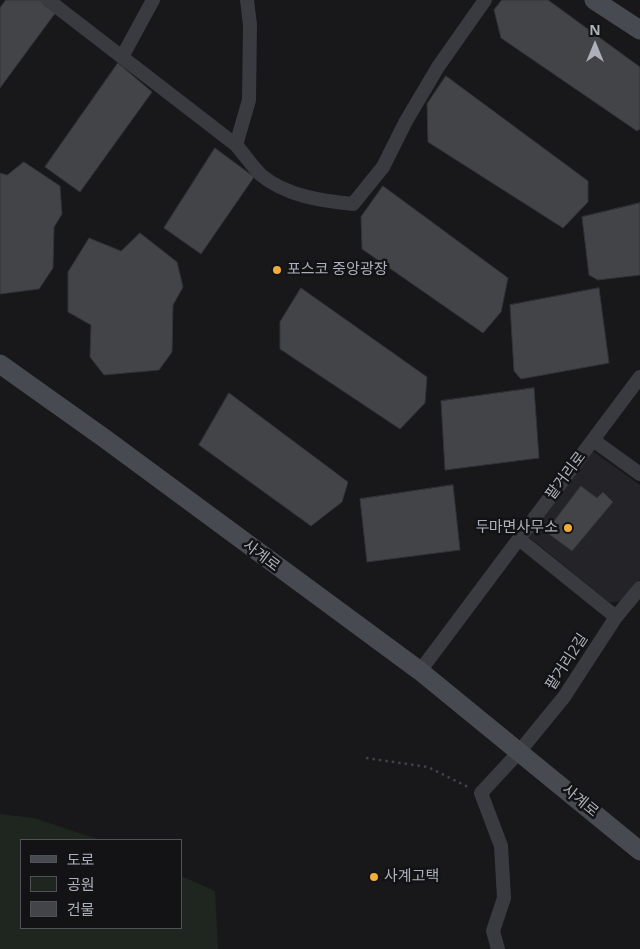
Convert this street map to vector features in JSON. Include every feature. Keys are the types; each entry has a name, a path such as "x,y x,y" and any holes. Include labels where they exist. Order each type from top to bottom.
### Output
{"main road":[{"path":"594,0 640,30"},
{"name":"사계로","path":"0,364 111,443 420,672 640,851"}],"street":[{"path":"48,0 236,144 262,175 287,191 323,201 353,204 383,167 406,121 438,67 485,0"},
{"path":"122,57 153,0"},
{"path":"236,144 249,100 250,25 247,0"},
{"name":"팥거리로","path":"420,672 640,377"},
{"path":"593,440 640,474"},
{"path":"519,539 616,617"},
{"name":"팥거리2길","path":"519,752 564,697 616,617 640,588"},
{"path":"498,949 493,932 504,898 501,846 481,793 519,752"}],"path":[{"path":"366,758 428,767 481,793"}],"shaded area":[{"path":"594,452 640,485 640,579 623,601 609,602 529,537 528,529 579,456"}],"green space":[{"path":"0,814 34,818 97,839 20,839 20,929 182,929 182,876 215,891 218,949 0,949"}],"building":[{"path":"6,0 41,0 56,12 0,88 0,8"},
{"path":"502,0 548,0 640,67 640,129 637,131 501,38 494,10"},
{"path":"118,63 152,92 80,192 45,167"},
{"path":"446,76 588,181 588,202 563,228 428,142 427,104"},
{"path":"215,148 254,177 201,254 164,228"},
{"path":"24,162 60,186 62,214 54,227 53,268 39,289 0,294 0,173 7,175"},
{"path":"383,186 508,278 501,312 483,333 362,249 361,217"},
{"path":"640,203 640,275 598,280 589,275 582,217"},
{"path":"140,233 177,262 183,287 173,305 172,352 159,370 104,375 90,357 91,325 68,312 68,272 89,238 121,251"},
{"path":"301,288 427,377 425,403 400,429 280,349 280,322"},
{"path":"599,288 609,363 521,379 514,371 510,305"},
{"path":"534,388 539,458 445,470 441,401"},
{"path":"229,393 348,482 342,502 311,526 199,445"},
{"path":"453,485 460,550 367,562 360,499"},
{"path":"581,486 597,498 603,492 613,502 572,551 546,532"}],"place":[{"name":"포스코 중앙광장","path":"277,270"},
{"name":"두마면사무소","path":"568,528"},
{"name":"사계고택","path":"374,877"}]}
